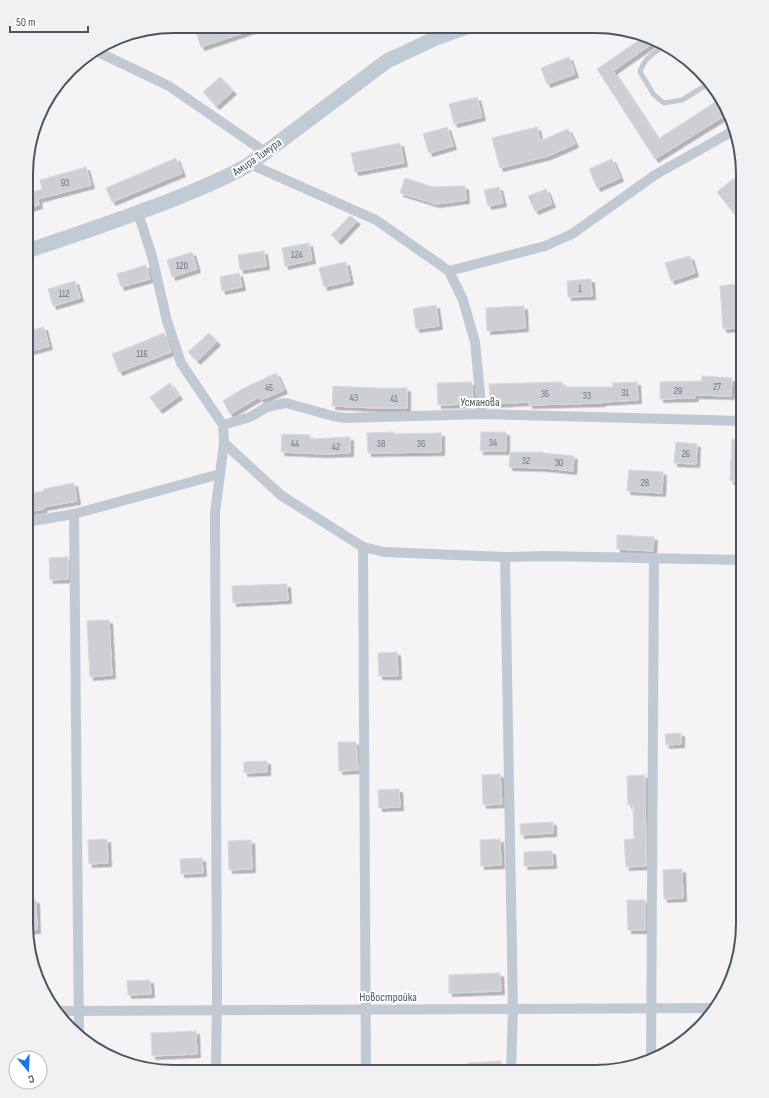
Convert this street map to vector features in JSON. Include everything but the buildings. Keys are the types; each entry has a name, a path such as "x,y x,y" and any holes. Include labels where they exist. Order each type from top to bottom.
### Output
{"street":[{"name":"Амира Тимура","path":"33,249 138,213 215,183 250,164 387,61 450,33"},
{"path":"101,53 169,86 265,152"},
{"path":"449,271 545,246 572,234 655,175 730,133"},
{"path":"250,164 376,220 449,271 463,300 475,342 482,414"},
{"path":"138,213 152,256 166,321 181,363 223,425 224,443 214,513 216,1065"},
{"name":"Усманова","path":"223,425 250,418 267,407 286,403 345,418 482,414 736,421"},
{"path":"224,443 282,496 363,547 384,552 505,556 736,560"},
{"path":"33,521 74,514 220,474"},
{"path":"74,514 79,1028"},
{"path":"363,547 366,1065"},
{"path":"505,556 512,1009 511,1065"},
{"path":"651,1053 654,558"},
{"name":"Новостройка","path":"63,1011 708,1008"}],"lane":[{"path":"661,49 643,62 640,72 654,96 664,103 682,100 705,86"}]}
